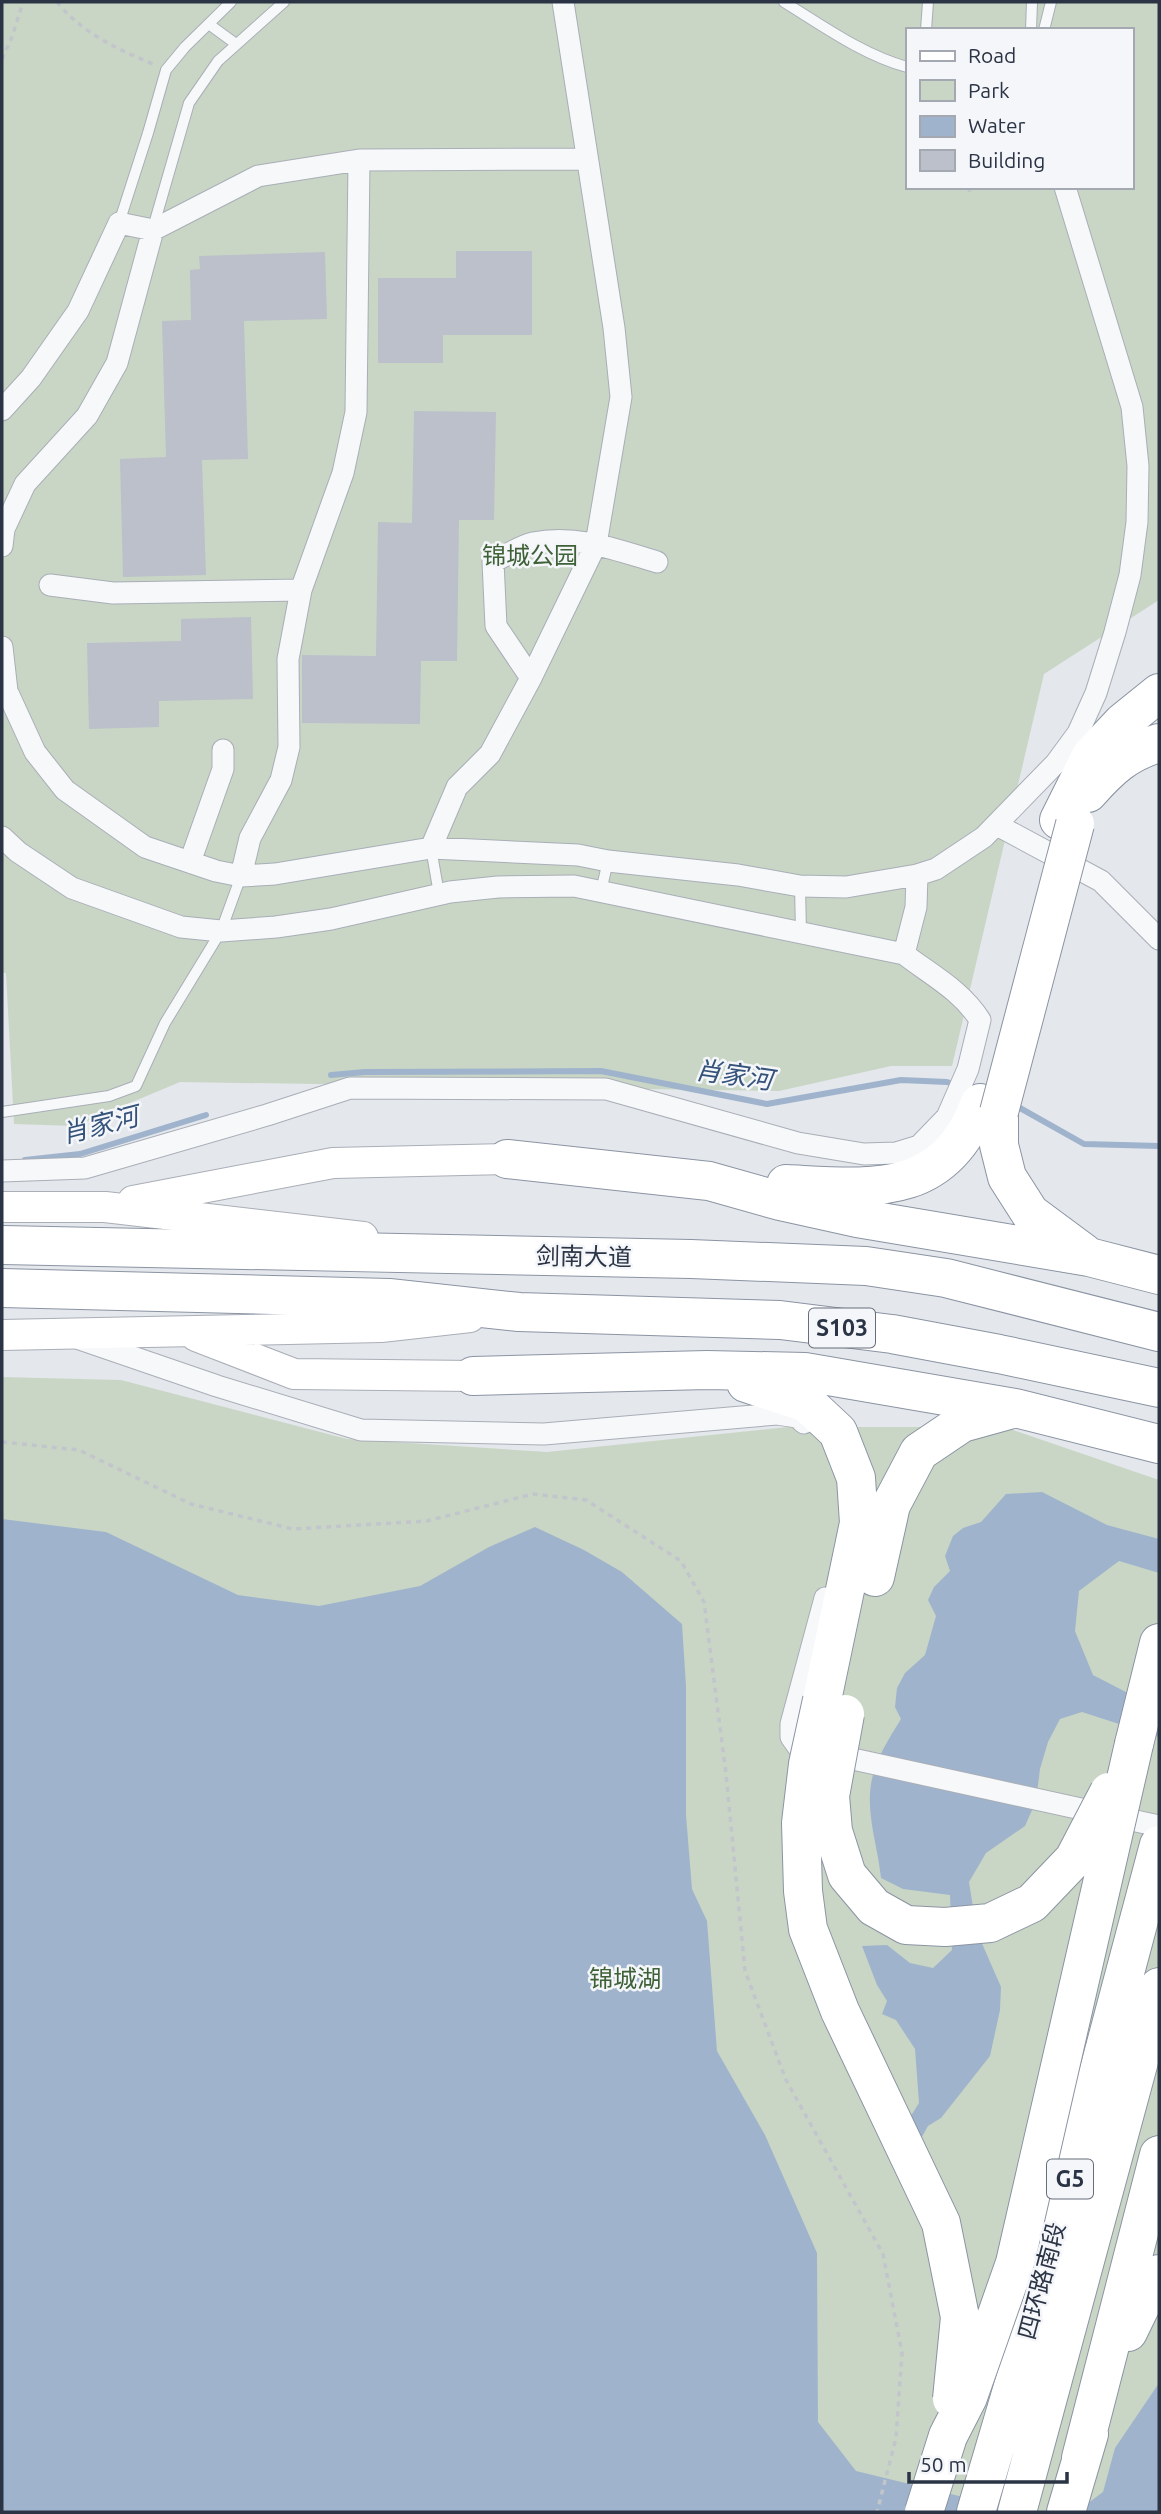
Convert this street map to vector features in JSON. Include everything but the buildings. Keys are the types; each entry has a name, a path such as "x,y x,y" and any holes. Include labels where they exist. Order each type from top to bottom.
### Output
{"highway":[{"path":"507,1159 709,1181 852,1187 897,1184 930,1169 946,1157 972,1123 976,1096 1091,756 1123,722 1159,693"},
{"path":"1067,822 1108,770 1132,752 1159,743"},
{"path":"976,1096 999,1145 1007,1177 1030,1213 1089,1257"},
{"path":"709,1181 780,1201 857,1218 1089,1257 1159,1275"},
{"name":"剑南大道","path":"2,1245 691,1259 866,1266 946,1278 1159,1332"},
{"path":"2,1289 389,1298 519,1312"},
{"name":"S103","path":"519,1312 780,1320 892,1334 1159,1388"},
{"path":"473,1376 708,1370 805,1372 1015,1408 1159,1444"},
{"path":"708,1370 807,1404 838,1432 856,1478 859,1523 834,1704 830,1796 833,1832 847,1875 874,1907 906,1925 946,1927 990,1923 1032,1903 1074,1859 1133,1744"},
{"path":"948,2436 960,2317 941,2223 839,2011 808,1930 803,1891 801,1824 808,1764 834,1704 891,1505 919,1452 962,1423 1015,1408"},
{"path":"924,2512 948,2436 968,2397 1016,2263 1133,1744 1159,1643"},
{"name":"四环路南段","path":"976,2512 1033,2316 1159,1845"},
{"name":"四环路南段","path":"1017,2512 1159,1987"},
{"path":"1066,2512 1159,2155"},
{"path":"1081,2458 1118,2352 1159,2274"}],"main road":[{"path":"105,1207 333,1163 507,1159"},
{"path":"2,1207 105,1207 527,1256"},
{"path":"2,1335 381,1327 519,1312"},
{"path":"179,1330 294,1374 473,1376"}],"street":[{"path":"431,848 457,787 490,754 531,678 596,544 621,397 614,328 563,2"},
{"path":"2,410 31,378 78,311 119,223 153,230 258,176 359,160 586,159"},
{"path":"241,876 250,838 281,780 289,747 288,659 301,590 343,473 356,412 359,160"},
{"path":"2,647 7,691 35,752 65,790 145,847 241,876 275,874 431,848 578,855 738,875 800,886 846,887 917,875 936,869 984,837 997,825 1056,763 1079,733 1096,693 1130,575 1137,523 1138,466 1132,407 1066,189"},
{"path":"2,546 4,529 25,484 87,416 117,363 153,230"},
{"path":"531,678 496,626 493,562 531,543 569,539 657,562"},
{"path":"50,585 113,593 301,590"},
{"path":"190,862 223,769 223,750"},
{"path":"997,825 1101,881 1159,939"},
{"path":"2,837 18,852 72,888 181,927 221,931 331,919 439,894 498,887 574,886 601,891 904,954 948,984 971,1006 980,1020 976,1096 947,1117 919,1146 896,1153 864,1154 798,1143 607,1089 350,1088 85,1168 2,1171"},
{"path":"904,954 916,907 917,875"},
{"path":"62,1333 217,1386 361,1430 544,1434 621,1429 735,1416 777,1414 797,1417 826,1438 840,1462 845,1485 838,1551 791,1724 791,1737 798,1747 1159,1826"}],"lane":[{"path":"119,223 149,133 166,70 185,47 231,2"},
{"path":"153,230 189,103 218,61 284,2"},
{"path":"784,2 887,62 906,67"},
{"path":"926,28 928,2"},
{"path":"1031,28 1032,2"},
{"path":"1044,28 1051,2"},
{"path":"209,25 236,44"},
{"path":"431,848 439,894"},
{"path":"601,891 608,860"},
{"path":"2,1112 109,1096 136,1086 165,1023 221,931 241,876"},
{"path":"800,886 801,933"}],"path":[{"path":"2,59 23,2"},
{"path":"57,2 68,16 106,44 166,70"},
{"path":"969,189 970,196"},
{"path":"2,1442 79,1450 191,1504 292,1529 427,1521 533,1494 586,1500 681,1561 704,1602 726,1774 745,1971 786,2080 883,2254 902,2353 896,2438 877,2512"}],"green space":[{"name":"锦城公园","path":"2,2 1159,2 1159,600 1044,674 952,1066 891,1066 779,1091 180,1082 75,1126 14,1124 6,973 2,973"},
{"name":"锦城湖","path":"2,1377 121,1380 347,1439 547,1452 788,1427 1004,1427 1159,1480 1159,2512 2,2512"}],"water":[{"path":"1042,1492 1107,1525 1159,1539 1159,1573 1119,1561 1079,1591 1075,1631 1093,1675 1159,1707 1159,1737 1082,1712 1060,1719 1048,1742 1040,1769 1036,1801 1025,1826 986,1853 969,1882 977,1932 1001,1987 1000,2010 990,2056 941,2118 928,2126 914,2151 907,2122 919,2103 915,2049 896,2020 882,2014 887,2001 877,1985 862,1946 887,1945 910,1963 933,1968 952,1950 950,1895 903,1889 881,1878 871,1819 871,1784 879,1758 901,1719 895,1707 897,1688 905,1673 925,1655 936,1616 928,1600 934,1587 950,1571 945,1556 953,1536 963,1528 981,1522 1006,1494"},
{"name":"锦城湖","path":"2,1519 106,1532 238,1595 319,1606 420,1586 489,1547 535,1527 622,1572 682,1624 686,1686 686,1815 692,1889 707,1921 717,2051 765,2135 817,2253 818,2422 856,2471 1025,2512 2,2512"},
{"path":"1159,2383 1159,2512 1076,2512 1103,2492 1115,2448"}],"waterway":[{"name":"肖家河","path":"331,1075 365,1072 601,1071 767,1104 901,1080 947,1082 956,1085"},
{"name":"肖家河","path":"1013,1104 1084,1144 1159,1146"},
{"name":"肖家河","path":"25,1160 80,1154 206,1115"}]}
